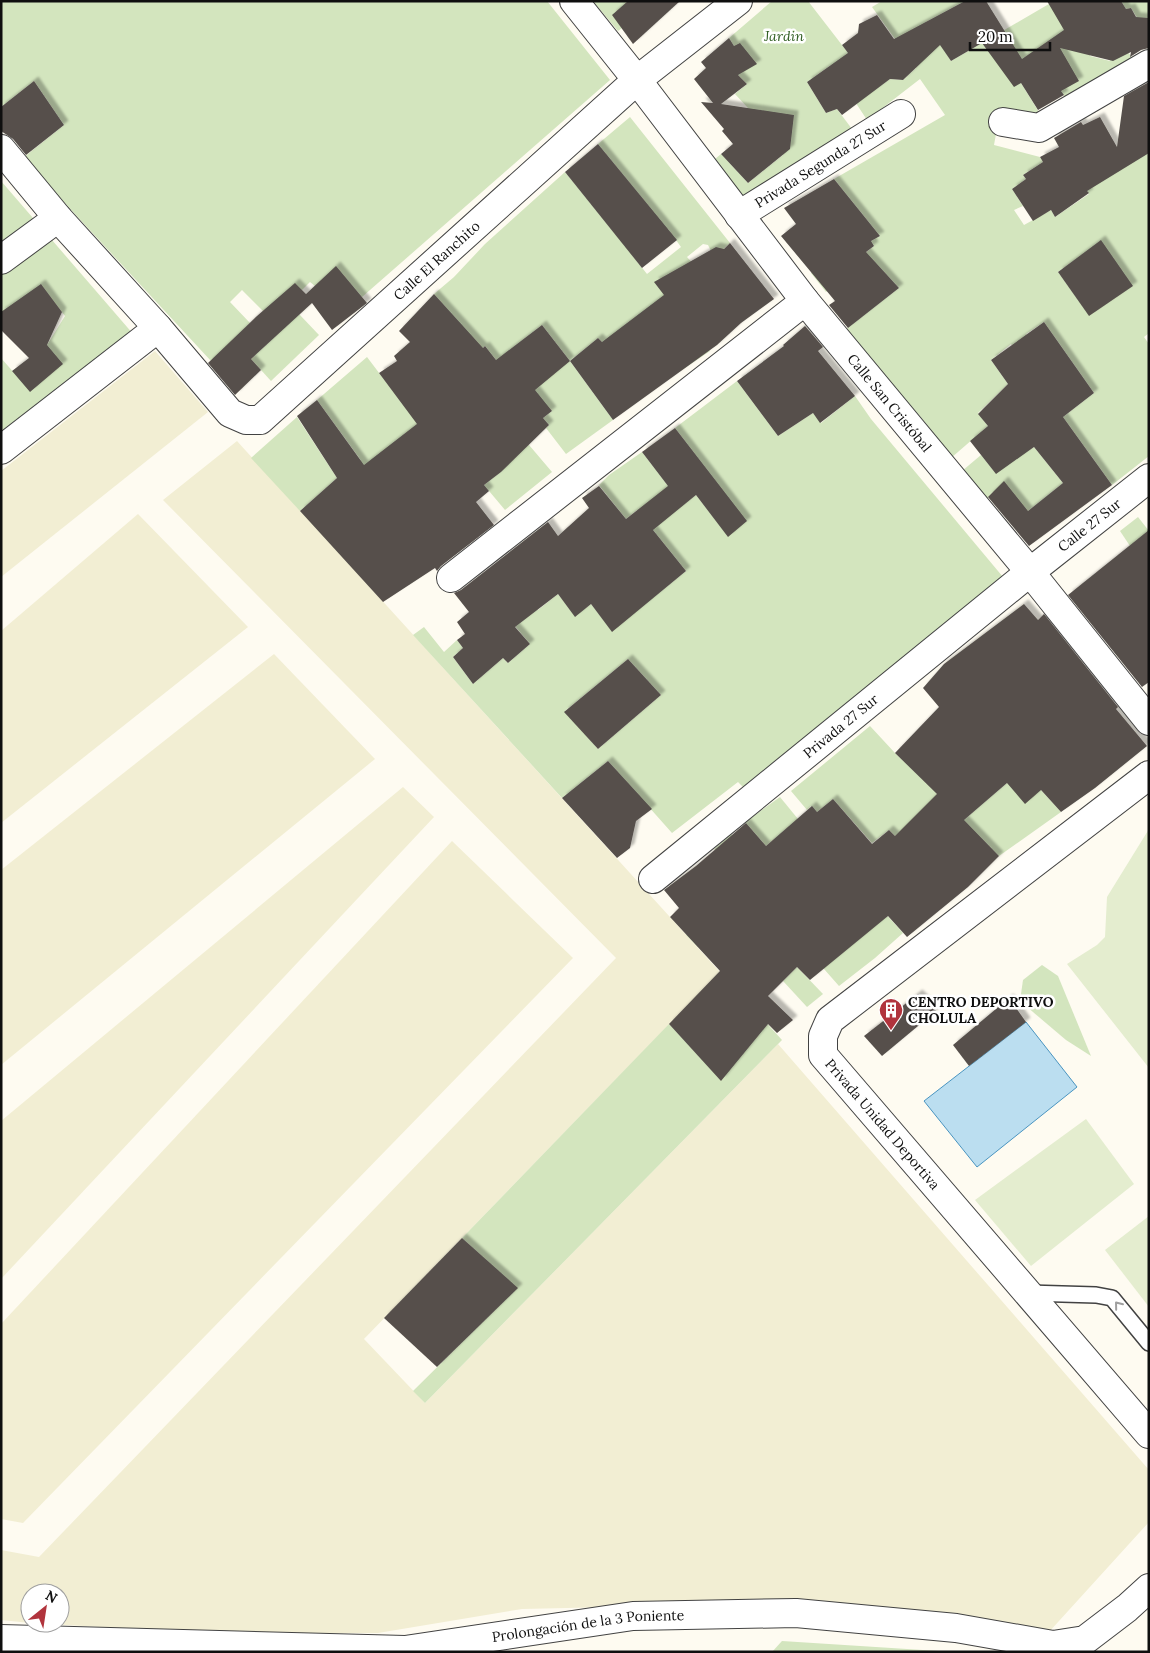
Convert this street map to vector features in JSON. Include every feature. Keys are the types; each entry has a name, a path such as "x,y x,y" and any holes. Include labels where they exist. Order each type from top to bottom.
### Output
{"street":[{"name":"Calle San Cristóbal","path":"574,1 637,80 805,301 1030,572 1149,721"},
{"path":"637,80 738,1"},
{"path":"1003,122 1039,128 1149,64"},
{"name":"Calle El Ranchito","path":"158,328 230,413 246,420 260,420 637,80"},
{"name":"Privada Segunda 27 Sur","path":"739,215 901,114"},
{"path":"1,149 58,218 158,328 1,450"},
{"path":"1,260 58,218"},
{"path":"451,578 805,301"},
{"name":"Calle 27 Sur","path":"1030,572 1149,478"},
{"name":"Privada 27 Sur","path":"653,879 1030,572"},
{"name":"Privada Unidad Deportiva","path":"1149,775 830,1020 823,1036 823,1055 1149,1434"},
{"path":"1050,1649 1084,1640 1127,1608 1149,1588"},
{"name":"Prolongación de la 3 Poniente","path":"1,1638 405,1651 633,1616 796,1613 956,1628 1050,1649"}],"lane":[{"path":"1028,1293 1096,1295 1112,1298 1149,1343"}],"shaded area":[{"path":"155,351 208,412 1,577 1,471"},
{"path":"237,441 720,972 364,1339 425,1403 778,1044 1149,1470 1149,1522 1049,1632 745,1604 522,1609 378,1633 198,1633 70,1625 70,1583 20,1583 20,1622 1,1620 1,1550 39,1557 616,958 163,500"},
{"path":"138,514 248,627 1,823 1,631"},
{"path":"274,654 375,759 1,1065 1,870"},
{"path":"403,787 434,817 1,1279 1,1121"},
{"path":"452,841 573,958 23,1523 1,1519 1,1324"}],"green space":[{"path":"1,1 547,1 610,80 362,297 336,267 315,286 310,282 302,290 263,311 242,290 230,302 250,323 211,361 23,158 64,125 34,81 1,107"},
{"path":"593,1 627,1 622,28 618,31"},
{"name":"Jardin","path":"772,1 808,1 876,89 890,79 903,80 916,68 872,7 882,1 965,1 926,22 951,61 1054,1 1091,46 1090,56 1110,61 1112,53 1123,46 1135,61 1068,102 1061,91 1021,83 1042,117 1000,112 994,145 1040,157 1043,162 1023,175 1026,179 1012,189 1023,206 1014,210 1024,225 1051,210 1055,217 1089,194 1076,176 1149,132 1149,333 1144,337 1149,344 1149,456 1112,485 1063,417 1094,393 1044,322 1026,334 1035,346 1026,367 1011,344 991,360 1008,384 978,413 988,426 951,458 924,421 845,330 899,288 872,259 839,280 826,292 811,273 829,260 855,261 874,246 871,241 880,236 834,179 945,115 920,79 867,120 831,65 807,82 826,113 837,109 852,129 742,197 715,159 721,154 748,183 783,155 748,108 735,94 747,84 738,75 734,46 729,38","holes":["1101,241 1089,315 1058,272"]},
{"path":"1121,1 1149,1 1149,36 1131,8 1126,9"},
{"path":"630,117 730,243 719,253 712,253 708,245 703,244 687,257 695,266 671,303 710,351 679,372 602,342 598,338 570,361 613,420 566,454 546,428 549,425 543,418 552,411 490,399 552,472 505,510 484,485 502,471 380,512 360,459 317,400 367,357 411,415 496,360 485,346 441,382 419,352 458,321 434,294 454,277 485,244 565,172 616,235 651,209 598,144","holes":["668,229 681,247 647,274 632,255","542,325 570,361 507,352"]},
{"path":"1,181 140,342 1,446 1,358 30,391 47,345 65,316 42,286 1,318"},
{"path":"299,314 319,335 271,381 251,359"},
{"path":"737,381 778,436 813,413 821,423 855,396 871,419 1003,577 743,787 738,782 672,833 608,761 562,798 413,635 424,627 444,652 457,640 463,648 453,657 473,684 503,658 508,663 530,644 515,626 531,601 538,610 558,594 575,616 591,604 612,631 686,571 637,510 626,519 599,485 609,475 642,452 683,505 696,495 728,536 746,521 675,428","holes":["628,659 661,695 598,749 565,711"]},
{"path":"297,417 337,478 300,511 251,458"},
{"path":"1034,447 1063,483 1028,511 993,492 986,500 962,471 981,455 994,471"},
{"path":"1138,517 1149,531 1130,546 1120,531"},
{"path":"870,726 935,791 959,824 1007,783 983,752 998,743 1061,812 999,856 971,828 919,860 889,830 872,843 833,799 817,812 811,806 807,810 791,791"},
{"path":"780,797 798,819 766,846 745,822"},
{"path":"1149,829 1149,1068 1067,964 1097,945 1105,937 1107,897"},
{"path":"731,834 771,876 884,912 903,933 839,986 779,918 746,905 698,947 686,935 745,883 714,849"},
{"path":"1042,965 1058,976 1091,1056 1066,1040 1020,1001 1023,980"},
{"path":"797,967 823,994 807,1007 783,981"},
{"path":"720,972 782,1040 425,1403 413,1391 517,1288 462,1238 669,1024 721,1080"},
{"path":"1086,1119 1134,1184 1031,1266 975,1200"},
{"path":"1149,1216 1149,1307 1105,1250"},
{"path":"782,1641 954,1652 772,1652"}],"water":[{"path":"1026,1022 1077,1087 977,1167 924,1101"}],"building":[{"path":"628,1 680,1 633,44 612,15"},
{"path":"965,1 986,1 1022,59 1064,30 1047,1 1121,1 1126,9 1131,8 1136,17 1149,18 1149,48 1141,50 1130,57 1131,52 1113,61 1060,48 1079,81 1061,91 1064,95 1038,110 1021,83 1014,87 982,43 951,61 940,45 903,80 890,79 842,115 837,109 826,113 807,82 848,53 842,45 858,33 859,24 877,15 894,39"},
{"path":"729,38 734,46 740,43 757,64 738,75 747,84 721,104 794,115 790,149 748,183 721,154 733,144 722,131 724,129 701,102 713,103 694,79 706,68 701,62"},
{"path":"34,81 64,125 26,155 13,139 1,131 1,107"},
{"path":"1149,82 1149,153 1087,191 1089,193 1055,217 1051,210 1033,221 1012,189 1026,179 1023,175 1043,162 1040,157 1059,147 1054,138 1081,122 1083,125 1100,117 1117,147 1124,96"},
{"path":"598,144 677,240 642,268 565,172"},
{"path":"834,179 880,236 871,241 874,246 866,252 899,288 848,328 829,305 835,301 781,236 796,224 784,208"},
{"path":"1101,240 1133,286 1089,316 1058,272"},
{"path":"730,243 774,299 741,323 717,345 613,420 570,361 598,338 602,342 664,295 654,282 716,247 724,249"},
{"path":"336,266 367,303 332,330 312,303 251,359 261,370 235,395 208,363 295,283 306,294"},
{"path":"41,284 62,312 47,345 63,364 30,392 12,371 29,358 1,330 1,312"},
{"path":"434,294 483,348 485,346 496,360 542,325 570,361 535,390 552,411 543,418 549,425 501,472 484,485 489,491 476,502 494,525 437,571 435,568 383,602 300,511 337,478 297,416 317,400 364,465 417,424 379,373 397,361 394,356 410,342 399,331"},
{"path":"1044,322 1094,393 1063,417 1112,485 1029,546 988,497 1004,481 1028,511 1063,483 1034,447 996,474 970,441 988,426 978,414 1008,384 991,360"},
{"path":"805,326 823,347 818,351 855,396 820,423 813,413 778,436 737,381 784,346"},
{"path":"675,428 747,521 728,537 696,495 653,530 686,571 612,632 591,604 575,617 558,594 515,627 530,644 508,663 503,658 473,684 453,657 463,648 457,640 465,634 457,622 469,612 454,593 461,590 548,522 558,536 589,508 582,498 599,486 626,519 668,486 642,452"},
{"path":"1149,530 1149,682 1142,687 1068,595"},
{"path":"1024,604 1038,620 1044,614 1118,707 1116,709 1147,746 1095,788 1061,812 1041,790 1025,804 1007,783 964,820 999,856 968,887 907,937 888,916 810,980 797,967 768,996 793,1020 777,1033 768,1024 721,1081 669,1024 720,971 670,917 679,908 664,890 696,866 746,823 766,846 812,806 817,812 833,799 872,844 889,830 895,836 937,794 895,753 939,707 923,688 944,664"},
{"path":"628,659 661,695 598,749 564,712"},
{"path":"608,761 652,809 636,821 630,848 617,858 562,798"},
{"name":"CENTRO DEPORTIVO CHOLULA","path":"918,994 936,1011 882,1056 864,1036"},
{"name":"CENTRO DEPORTIVO CHOLULA","path":"1009,998 1026,1022 969,1066 953,1045"},
{"path":"462,1238 518,1288 437,1367 384,1318"}],"place":[{"name":"CENTRO DEPORTIVO CHOLULA","path":"891,1031"}]}
